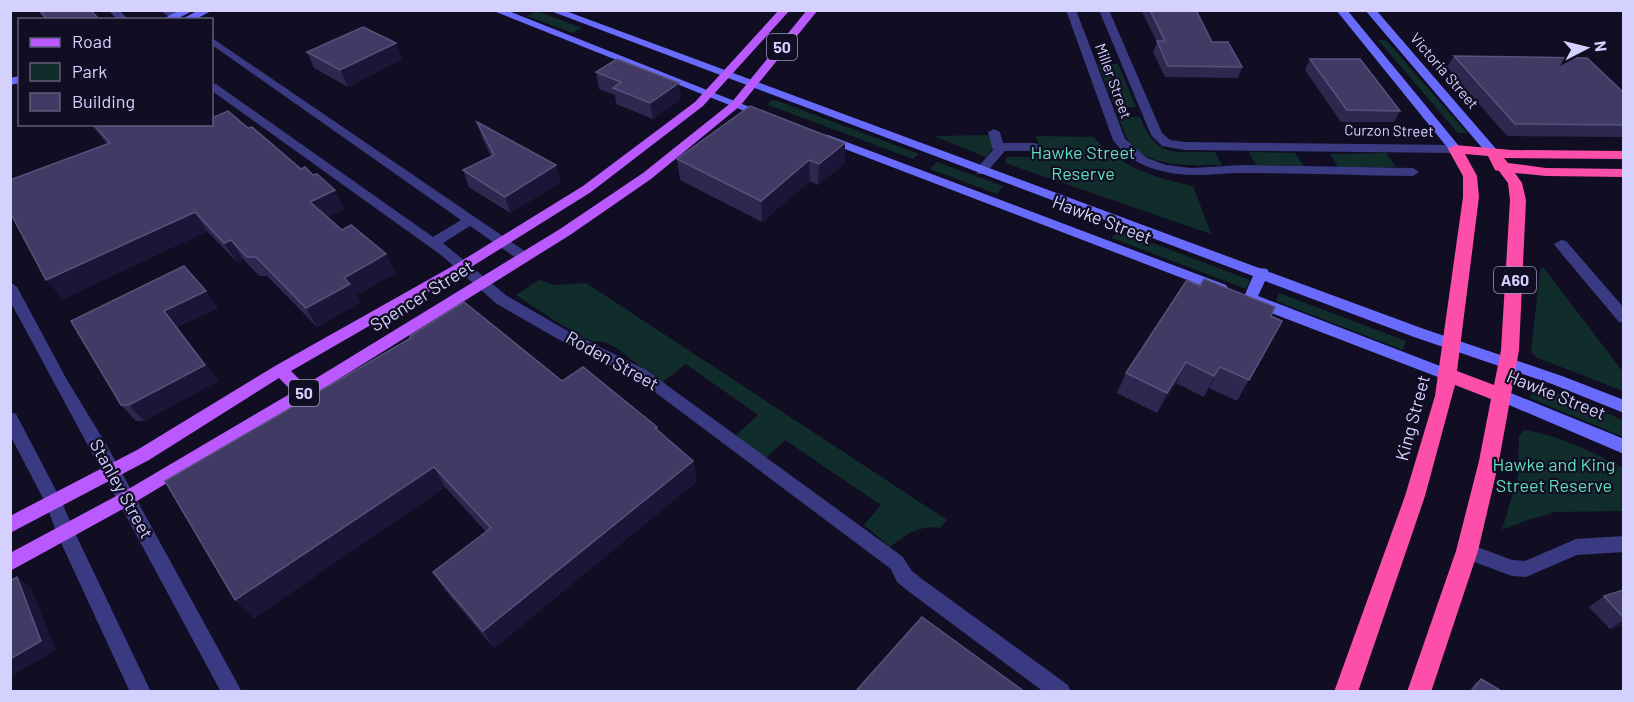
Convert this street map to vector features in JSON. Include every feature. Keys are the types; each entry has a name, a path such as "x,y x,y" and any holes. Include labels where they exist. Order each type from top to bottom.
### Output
{"highway":[{"name":"Curzon Street","path":"1458,153 1623,155"},
{"name":"Curzon Street","path":"1458,153 1505,168 1546,172 1623,173"},
{"name":"King Street","path":"1346,692 1415,496 1442,404 1448,375 1471,198 1470,177 1458,153"},
{"path":"1493,153 1505,168"},
{"name":"A60","path":"1419,692 1467,551 1489,461 1508,362 1518,212 1515,183 1505,168"},
{"name":"Hawke Street","path":"1448,375 1501,395"}],"main road":[{"name":"Spencer Street","path":"10,525 112,472 280,370 463,266 604,177 711,93 785,10"},
{"name":"Spencer Street","path":"10,563 66,534 304,393 524,257 647,176 736,104 809,11"},
{"path":"280,370 304,393"}],"street":[{"path":"171,16 189,10"},
{"path":"190,18 208,10"},
{"path":"496,10 776,120"},
{"name":"Hawke Street","path":"553,10 981,171 1262,272 1452,344 1508,362 1623,407"},
{"name":"Miller Street","path":"1071,10 1119,140 1136,157 1161,167 1189,172 1224,169 1413,172 1395,148"},
{"name":"Miller Street","path":"1104,10 1157,135"},
{"path":"1341,10 1458,153"},
{"name":"Victoria Street","path":"1370,10 1493,153"},
{"path":"1358,30 1387,30"},
{"path":"608,54 631,39"},
{"path":"213,42 524,257"},
{"path":"623,60 645,44"},
{"name":"Roden Street","path":"213,87 433,243 502,300 546,326 647,378 897,563 904,576 915,585 1061,692"},
{"path":"994,132 999,150"},
{"name":"Hawke Street","path":"817,135 1448,375"},
{"name":"Curzon Street","path":"1157,135 1166,143 1185,146 1395,148 1458,153"},
{"path":"981,171 1002,147 1035,147"},
{"path":"913,171 930,152"},
{"path":"433,243 470,220"},
{"path":"1561,244 1623,318"},
{"path":"1250,299 1262,272"},
{"name":"Stanley Street","path":"10,287 61,384 112,472 232,692"},
{"name":"Hawke Street","path":"1501,395 1581,427 1623,447"},
{"path":"10,418 54,503 66,534 141,692"},
{"path":"1467,551 1512,568 1526,569 1576,547 1623,544"}],"green space":[{"path":"537,11 582,28 572,33 527,16"},
{"path":"1378,40 1386,40 1467,133 1458,133"},
{"path":"1098,64 1118,64 1136,107 1115,107"},
{"path":"775,100 919,154 913,159 768,105 770,101"},
{"path":"1118,117 1140,117 1146,131 1161,147 1178,152 1215,152 1222,165 1173,164 1149,157 1130,143"},
{"path":"991,135 994,147 986,157 934,136"},
{"name":"Hawke Street Reserve","path":"1036,136 1093,137 1104,148 1139,170 1193,186 1211,234 1005,163 1007,157 1041,157"},
{"path":"1249,152 1295,153 1304,166 1256,165"},
{"path":"1386,153 1396,167 1338,167 1330,154"},
{"path":"937,162 1003,186 997,194 930,169"},
{"path":"1118,230 1250,280 1246,289 1112,238"},
{"path":"1543,267 1623,372 1623,391 1538,358 1531,352 1540,270"},
{"path":"539,280 556,285 586,283 947,520 940,528 919,529 890,547 864,525 881,505 785,440 766,458 735,436 758,415 686,364 661,383 617,348 604,342 590,341 516,295"},
{"path":"1279,293 1406,341 1403,350 1276,301"},
{"path":"1533,383 1623,420 1623,437 1530,398"},
{"name":"Hawke and King Street Reserve","path":"1524,430 1563,440 1623,468 1623,511 1551,512 1551,514 1502,530 1518,476 1519,436"}],"building":[{"path":"50,10 90,10 97,17 46,18 41,13"},
{"path":"1150,10 1196,10 1212,42 1228,42 1242,67 1168,66 1157,41 1165,41"},
{"path":"363,27 396,43 340,70 307,52"},
{"path":"1454,56 1587,58 1623,92 1623,125 1515,124"},
{"path":"617,59 679,83 650,103 613,88 621,82 596,72"},
{"path":"1310,59 1360,59 1400,111 1347,110"},
{"path":"750,106 845,143 819,164 809,160 761,201 677,159"},
{"path":"228,111 248,128 252,127 301,169 305,167 313,175 317,174 335,190 310,202 342,230 351,225 386,254 344,278 350,284 306,308 256,257 247,257 231,240 224,243 195,212 46,280 10,212 10,180 110,143 95,126 213,126 213,118"},
{"path":"477,122 556,165 505,197 463,170 494,155"},
{"path":"184,266 206,291 164,311 205,365 129,405 121,405 71,321"},
{"path":"1204,279 1275,307 1271,316 1282,321 1249,380 1220,367 1214,376 1186,362 1167,393 1126,373 1187,280 1200,286"},
{"path":"464,302 562,381 583,367 657,427 655,428 693,461 483,631 433,572 491,528 434,467 235,600 165,481 411,338 410,336"},
{"path":"17,577 41,641 10,659 10,581"},
{"path":"1623,590 1623,617 1604,596"},
{"path":"922,617 1025,692 855,692"},
{"path":"1481,679 1503,692 1471,692"}]}
